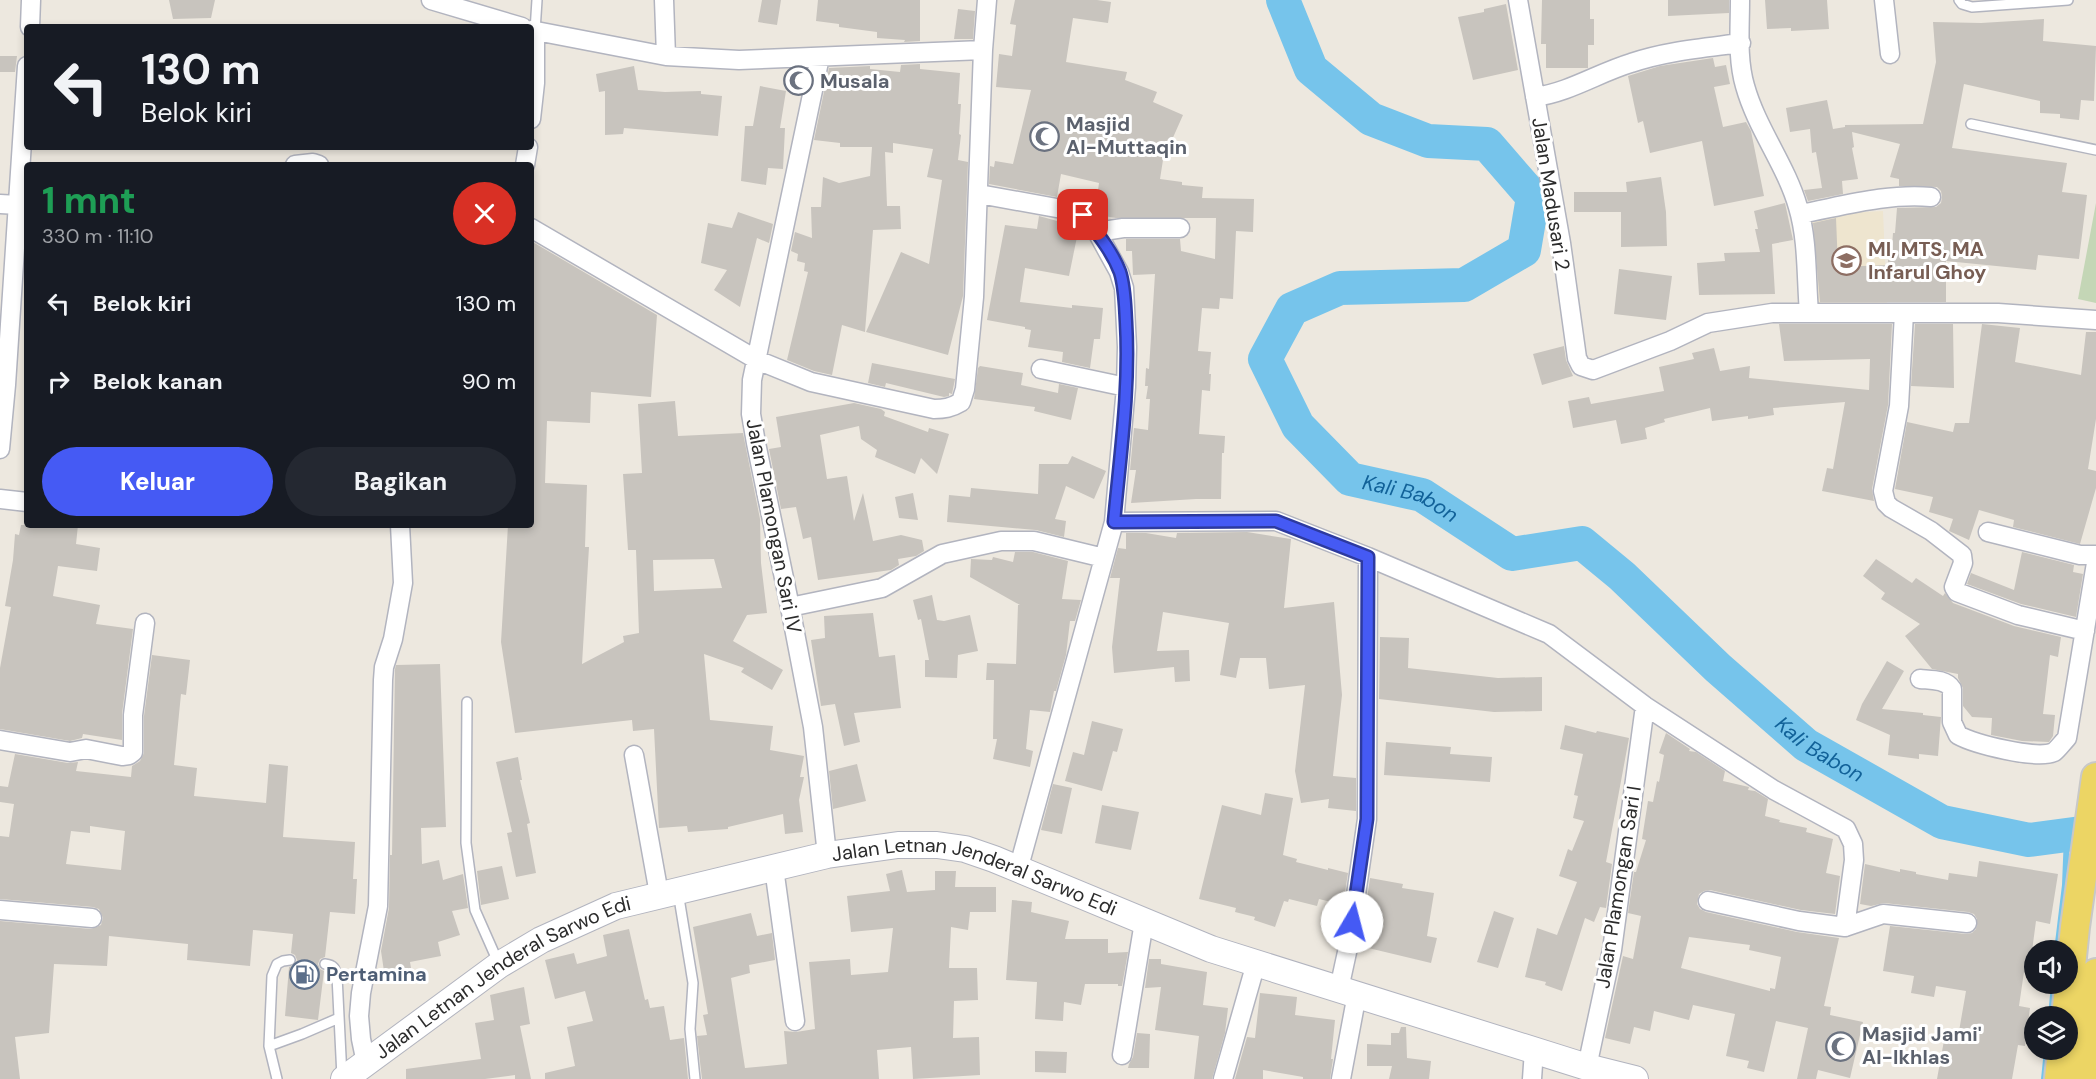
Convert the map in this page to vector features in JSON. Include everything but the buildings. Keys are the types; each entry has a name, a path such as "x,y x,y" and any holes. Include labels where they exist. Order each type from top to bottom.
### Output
{"main road":[{"path":"2067,1006 2075,927 2096,777"},
{"name":"Jalan Letnan Jenderal Sarwo Edi","path":"343,1079 499,965 541,940 580,921 616,906 668,892 827,855 898,845 937,845 965,849 1211,949 1587,1067 1635,1079"},
{"path":"2084,1079 2096,973"},
{"path":"2060,1079 2061,1060"}],"street":[{"path":"30,24 32,0"},
{"path":"431,0 512,24"},
{"path":"664,0 666,57"},
{"path":"534,230 757,360 811,382 934,409 946,409 960,402 965,389 974,297 983,50 987,0"},
{"name":"Jalan Madusari 2","path":"1518,0 1561,243 1577,358 1581,366 1593,370 1708,324 1772,313 1809,312"},
{"path":"1740,0 1741,68 1750,103 1783,170 1800,214 1809,312 1998,313 2096,320"},
{"path":"1884,0 1890,54"},
{"path":"534,30 666,57 739,60 983,50"},
{"path":"1535,97 1549,95 1581,84 1612,69 1634,62 1700,48 1740,43"},
{"name":"Jalan Plamongan Sari IV","path":"820,57 752,380 752,414 813,727 827,855"},
{"path":"534,68 536,83 534,97"},
{"path":"0,448 9,205 23,170 24,144"},
{"path":"979,194 1073,211 1083,215 1113,258 1124,288 1128,347 1114,522 1018,870"},
{"path":"1800,214 1891,197 1910,195 1931,197"},
{"path":"1097,232 1123,228 1180,228"},
{"path":"1904,313 1899,406 1883,490 1886,503 1931,531 1962,555 1964,563 1954,587 1957,592 2018,615 2085,631"},
{"path":"1041,369 1126,387"},
{"path":"0,499 24,502"},
{"path":"1114,522 1276,521 1368,557 1549,634 1645,706 1774,790 1846,829 1853,844 1854,860 1845,927"},
{"path":"366,1063 361,1039 361,993 378,906 383,680 403,583 400,528"},
{"path":"1988,532 2080,555 2096,555"},
{"path":"790,607 882,588 942,554 1001,541 1034,541 1104,558"},
{"path":"1341,1079 1348,992 1349,943 1367,819 1368,557"},
{"path":"1920,679 1950,685 1952,722 1958,735 1983,746 2042,754 2054,752 2067,738 2096,563"},
{"path":"0,740 69,752 86,749 122,756 133,752 133,716 146,622"},
{"name":"Jalan Plamongan Sari I","path":"1587,1067 1612,950 1645,706"},
{"path":"634,755 668,892"},
{"path":"774,868 795,1021"},
{"path":"1708,901 1799,921 1845,927 1883,914 1966,923"},
{"path":"0,910 92,918"},
{"path":"1122,1055 1144,922"},
{"path":"1223,1079 1256,963"},
{"path":"1532,1079 1534,1050"}],"lane":[{"path":"530,24 537,0"},
{"path":"1959,0 1962,4 1972,7 1995,3 2068,0"},
{"path":"1971,124 2096,150"},
{"path":"467,702 466,843 475,910 499,965"},
{"path":"668,892 693,983 690,1029 695,1079"},
{"path":"277,1079 269,1046 272,976 277,964 290,960"},
{"path":"325,964 335,968 343,1079"},
{"path":"269,1046 339,1018"}],"shaded area":[{"name":"MI, MTS, MA Infarul Ghoy","path":"1883,211 1887,305 1811,309 1806,215"}],"green space":[{"path":"2096,203 2096,303 2078,299"}],"waterway":[{"name":"Kali Babon","path":"1283,0 1311,69 1371,119 1428,141 1487,144 1533,197 1524,250 1464,285 1340,288 1292,309 1265,359 1298,426 1350,479 1422,495 1512,554 1582,543 1622,576 1718,668 1806,745 1942,822 2029,840 2096,831"},
{"path":"2058,940 2065,885 2067,835"},
{"path":"2052,1006 2053,994"},
{"path":"2044,1079 2046,1060"}],"place":[{"name":"Musala","path":"799,81"},
{"name":"Masjid Al-Muttaqin","path":"1045,136"},
{"name":"MI, MTS, MA Infarul Ghoy","path":"1847,260"},
{"name":"Pertamina","path":"305,974"},
{"name":"Masjid Jami' Al-Ikhlas","path":"1841,1046"}],"route":[{"path":"1083,215 1113,258 1124,288 1128,347 1114,522 1276,521 1368,557 1367,819 1352,922"}]}
